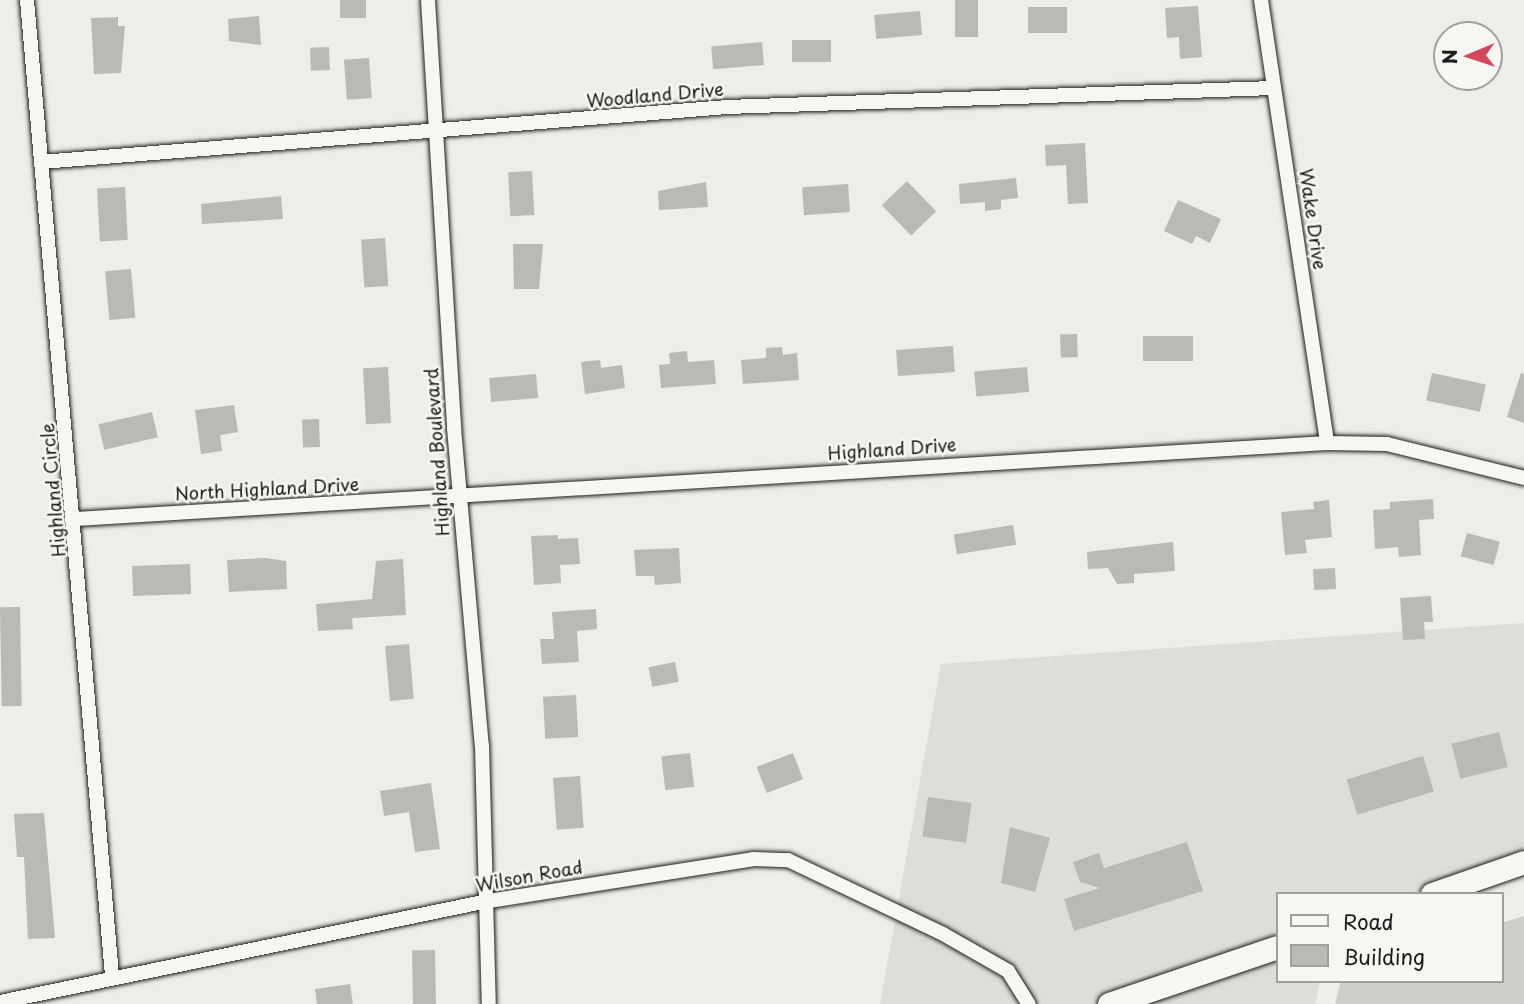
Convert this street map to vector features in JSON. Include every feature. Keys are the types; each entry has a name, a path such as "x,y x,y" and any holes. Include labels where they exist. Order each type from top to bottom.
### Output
{"main road":[{"path":"1438,892 1524,862"},
{"path":"1109,1004 1276,947"}],"street":[{"name":"Highland Circle","path":"27,0 76,519 112,976"},
{"name":"Highland Boulevard","path":"428,0 439,134 460,498 482,745 489,901 489,1004"},
{"name":"Wake Drive","path":"1261,0 1326,443"},
{"name":"Woodland Drive","path":"41,162 439,134 727,107 1274,88"},
{"path":"1326,443 1387,444 1524,478"},
{"name":"Highland Drive","path":"460,498 1326,443"},
{"name":"North Highland Drive","path":"76,519 460,498"},
{"name":"Wilson Road","path":"0,1002 112,976 263,951 489,901 711,864 788,860 1009,971 1029,1004"}],"shaded area":[{"path":"1524,623 1524,870 1465,892 1276,892 1276,983 1320,983 1315,1004 880,1004 941,664"},
{"path":"1524,916 1524,1004 1335,1004 1340,983 1503,983 1503,922"}],"building":[{"path":"340,0 366,0 366,18 340,18"},
{"path":"955,0 978,0 978,37 955,37"},
{"path":"1198,6 1202,57 1180,59 1179,37 1167,38 1165,8"},
{"path":"1028,7 1067,7 1067,33 1028,33"},
{"path":"920,11 922,35 876,39 874,15"},
{"path":"259,16 261,45 229,41 228,19"},
{"path":"118,17 118,26 125,26 121,73 94,74 91,18"},
{"path":"792,40 831,40 831,62 792,62"},
{"path":"762,42 764,65 713,69 711,46"},
{"path":"329,47 330,70 311,71 310,48"},
{"path":"369,58 372,98 347,100 344,60"},
{"path":"1085,143 1088,203 1068,204 1066,165 1046,166 1045,145"},
{"path":"532,171 534,215 510,216 508,172"},
{"path":"1016,178 1018,198 1001,200 1001,209 985,211 985,202 960,204 959,184"},
{"path":"907,181 936,211 911,236 882,205"},
{"path":"706,182 708,207 659,210 658,191"},
{"path":"848,184 850,212 804,215 802,187"},
{"path":"125,187 128,240 100,241 97,188"},
{"path":"281,196 283,219 202,224 201,204"},
{"path":"1178,200 1221,219 1210,243 1196,236 1192,244 1164,231"},
{"path":"385,238 388,286 364,288 361,240"},
{"path":"513,244 543,244 539,289 514,289"},
{"path":"131,269 135,318 109,320 105,271"},
{"path":"1077,334 1078,357 1061,358 1060,335"},
{"path":"1143,336 1193,336 1193,361 1143,361"},
{"path":"953,346 955,372 898,376 896,350"},
{"path":"782,347 783,355 797,353 799,380 743,384 741,360 766,358 766,348"},
{"path":"687,351 688,362 714,360 716,384 661,388 659,365 670,364 669,353"},
{"path":"600,360 601,368 622,365 625,388 585,394 581,362"},
{"path":"388,367 391,423 366,424 363,368"},
{"path":"1027,367 1029,392 976,397 974,372"},
{"path":"1432,373 1486,384 1480,412 1426,400"},
{"path":"1521,373 1524,374 1524,423 1507,417"},
{"path":"536,374 538,398 491,402 489,378"},
{"path":"234,405 238,432 220,435 222,451 201,454 195,410"},
{"path":"152,412 158,437 104,450 98,424"},
{"path":"319,419 320,447 303,448 302,420"},
{"path":"1433,499 1434,519 1419,520 1421,555 1399,557 1398,547 1375,549 1373,510 1390,509 1390,502"},
{"path":"1329,500 1332,537 1305,540 1307,553 1285,555 1281,512 1314,509 1313,502"},
{"path":"1013,525 1016,545 957,554 954,534"},
{"path":"1467,533 1500,542 1494,565 1461,556"},
{"path":"558,535 558,539 578,538 580,564 560,565 561,583 534,585 531,536"},
{"path":"1173,542 1175,571 1134,574 1134,583 1117,584 1108,568 1088,569 1087,552"},
{"path":"679,548 681,583 655,585 654,576 636,576 634,550"},
{"path":"265,558 286,561 287,589 229,592 227,560"},
{"path":"403,559 406,615 352,618 353,629 318,631 316,604 372,599 376,561"},
{"path":"190,564 191,594 133,596 132,566"},
{"path":"1335,568 1336,589 1314,590 1313,569"},
{"path":"1431,596 1433,622 1424,622 1425,639 1403,640 1400,598"},
{"path":"0,607 20,607 22,706 2,706"},
{"path":"596,609 597,629 577,631 579,662 542,664 540,639 554,639 552,612"},
{"path":"409,644 414,699 390,701 385,646"},
{"path":"675,662 679,682 652,687 648,667"},
{"path":"576,695 578,737 545,739 543,697"},
{"path":"1499,732 1508,767 1460,779 1451,744"},
{"path":"690,753 694,787 665,790 661,757"},
{"path":"793,753 803,779 767,793 757,767"},
{"path":"1423,756 1434,791 1357,815 1346,779"},
{"path":"580,776 584,828 557,830 553,778"},
{"path":"431,783 440,849 415,852 409,812 384,816 380,791"},
{"path":"928,797 972,803 966,843 922,837"},
{"path":"44,813 55,938 28,939 24,857 17,857 14,814"},
{"path":"1010,827 1050,838 1035,892 1001,883"},
{"path":"1187,842 1203,891 1074,931 1064,899 1100,888 1080,882 1073,862 1099,853 1104,868"},
{"path":"412,950 435,950 436,1004 413,1004"},
{"path":"350,984 353,1004 317,1004 315,989"}]}
